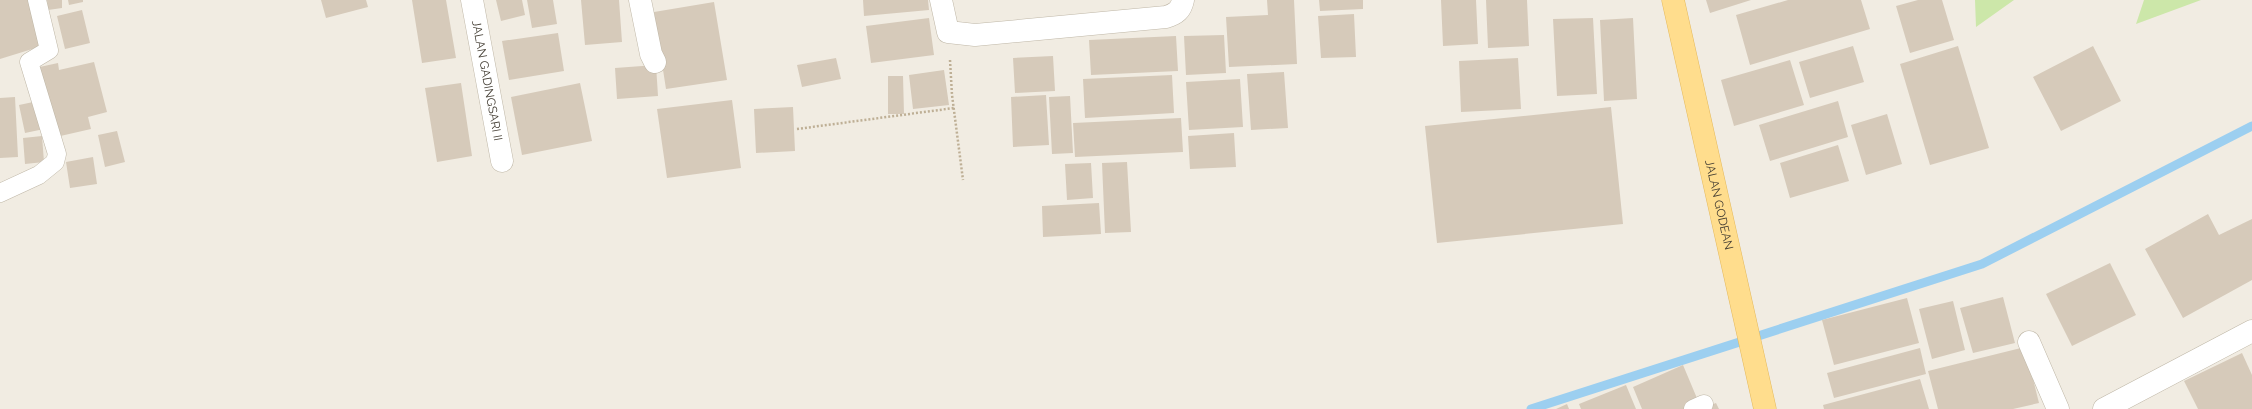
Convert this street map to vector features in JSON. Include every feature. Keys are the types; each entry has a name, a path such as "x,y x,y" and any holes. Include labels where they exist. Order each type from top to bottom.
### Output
{"main road":[{"name":"JALAN GODEAN","path":"1673,0 1765,409"}],"street":[{"name":"JALAN GADINGSARI II","path":"472,0 502,161"},
{"path":"640,0 651,54 655,62"},
{"path":"941,0 948,32 975,35 1166,17 1175,14 1181,8 1184,0"},
{"path":"2104,409 2252,331"},
{"path":"2029,342 2058,409"}],"lane":[{"path":"0,193 39,175 55,162 57,154 29,62 49,50 38,0"}],"path":[{"path":"948,32 954,108 963,180"},
{"path":"797,129 954,108"}],"green space":[{"path":"1975,0 2014,0 1976,27"},
{"path":"2144,0 2201,0 2136,24"}],"building":[{"path":"0,0 29,0 42,46 0,59"},
{"path":"47,0 62,0 62,8 48,10"},
{"path":"68,0 83,0 83,2 69,5"},
{"path":"321,0 366,0 368,7 326,18"},
{"path":"412,0 446,0 456,58 422,63"},
{"path":"496,0 522,0 525,15 501,21"},
{"path":"527,0 553,0 557,24 532,28"},
{"path":"581,0 619,0 622,42 585,45"},
{"path":"863,0 928,0 929,10 864,16"},
{"path":"1267,0 1294,0 1297,64 1229,67 1226,17 1268,15"},
{"path":"1319,0 1363,0 1363,9 1320,11"},
{"path":"1441,0 1476,0 1478,44 1443,46"},
{"path":"1486,0 1527,0 1529,46 1488,48"},
{"path":"1706,0 1751,0 1710,13"},
{"path":"1788,0 1861,0 1870,29 1750,65 1736,15"},
{"path":"1918,0 1942,0 1954,40 1910,53 1896,6"},
{"path":"714,2 727,80 666,89 654,12"},
{"path":"82,10 90,43 65,49 57,16"},
{"path":"1354,14 1356,57 1321,58 1318,16"},
{"path":"929,18 934,55 871,63 866,26"},
{"path":"1593,18 1597,94 1557,96 1553,19"},
{"path":"1633,18 1637,99 1604,101 1600,20"},
{"path":"558,33 564,71 509,80 502,41"},
{"path":"1224,35 1226,73 1186,75 1184,36"},
{"path":"1176,36 1178,71 1091,75 1089,40"},
{"path":"1853,46 1864,82 1810,98 1799,62"},
{"path":"1958,46 1989,148 1930,165 1900,64"},
{"path":"2093,46 2121,101 2061,131 2033,77"},
{"path":"1053,56 1055,91 1015,93 1013,58"},
{"path":"836,58 841,79 802,87 797,65"},
{"path":"1518,58 1521,109 1461,112 1459,61"},
{"path":"1790,60 1804,105 1734,126 1721,80"},
{"path":"94,62 107,112 88,117 91,129 56,137 35,68 58,63 59,70"},
{"path":"656,65 658,96 617,99 615,68"},
{"path":"944,70 949,105 913,109 909,75"},
{"path":"1284,72 1288,128 1251,130 1247,74"},
{"path":"1172,75 1174,113 1085,118 1083,79"},
{"path":"888,76 903,76 904,114 888,114"},
{"path":"1240,79 1243,127 1189,130 1186,82"},
{"path":"461,83 472,156 437,162 425,88"},
{"path":"580,83 592,141 522,155 511,97"},
{"path":"1046,95 1049,145 1013,147 1011,97"},
{"path":"1070,96 1073,153 1052,154 1049,97"},
{"path":"15,97 18,157 0,158 0,98"},
{"path":"732,100 741,168 667,178 657,109"},
{"path":"38,101 44,129 25,133 19,105"},
{"path":"1838,101 1848,137 1770,161 1759,125"},
{"path":"793,107 795,151 756,153 754,109"},
{"path":"1611,107 1623,224 1437,243 1425,126"},
{"path":"1887,114 1902,164 1866,175 1851,125"},
{"path":"1181,118 1183,152 1075,157 1073,123"},
{"path":"117,131 125,162 105,167 98,135"},
{"path":"1234,133 1236,167 1190,169 1188,136"},
{"path":"42,136 44,162 25,164 23,138"},
{"path":"1838,145 1849,181 1790,198 1780,163"},
{"path":"93,157 97,184 70,188 66,162"},
{"path":"1127,162 1131,232 1105,233 1102,163"},
{"path":"1091,163 1093,198 1067,200 1065,164"},
{"path":"1099,203 1101,234 1043,237 1042,206"},
{"path":"2208,214 2219,235 2252,219 2252,280 2183,318 2145,249"},
{"path":"2110,263 2136,315 2072,346 2046,294"},
{"path":"2003,297 2015,343 1973,353 1960,308"},
{"path":"1907,298 1919,343 1834,365 1822,320"},
{"path":"1953,301 1965,350 1932,359 1919,309"},
{"path":"2025,347 2039,403 2013,409 1938,409 1928,371"},
{"path":"1920,348 1926,374 1834,398 1827,373"},
{"path":"2242,353 2252,375 2252,409 2198,409 2184,381"},
{"path":"1683,365 1699,403 1685,409 1642,409 1633,387"},
{"path":"1920,379 1929,409 1824,409 1823,405"},
{"path":"1626,385 1636,409 1581,409 1579,404"},
{"path":"1716,403 1719,409 1701,409"},
{"path":"1567,404 1569,409 1556,409"}],"waterway":[{"path":"1531,409 1982,264 2252,126"}]}
